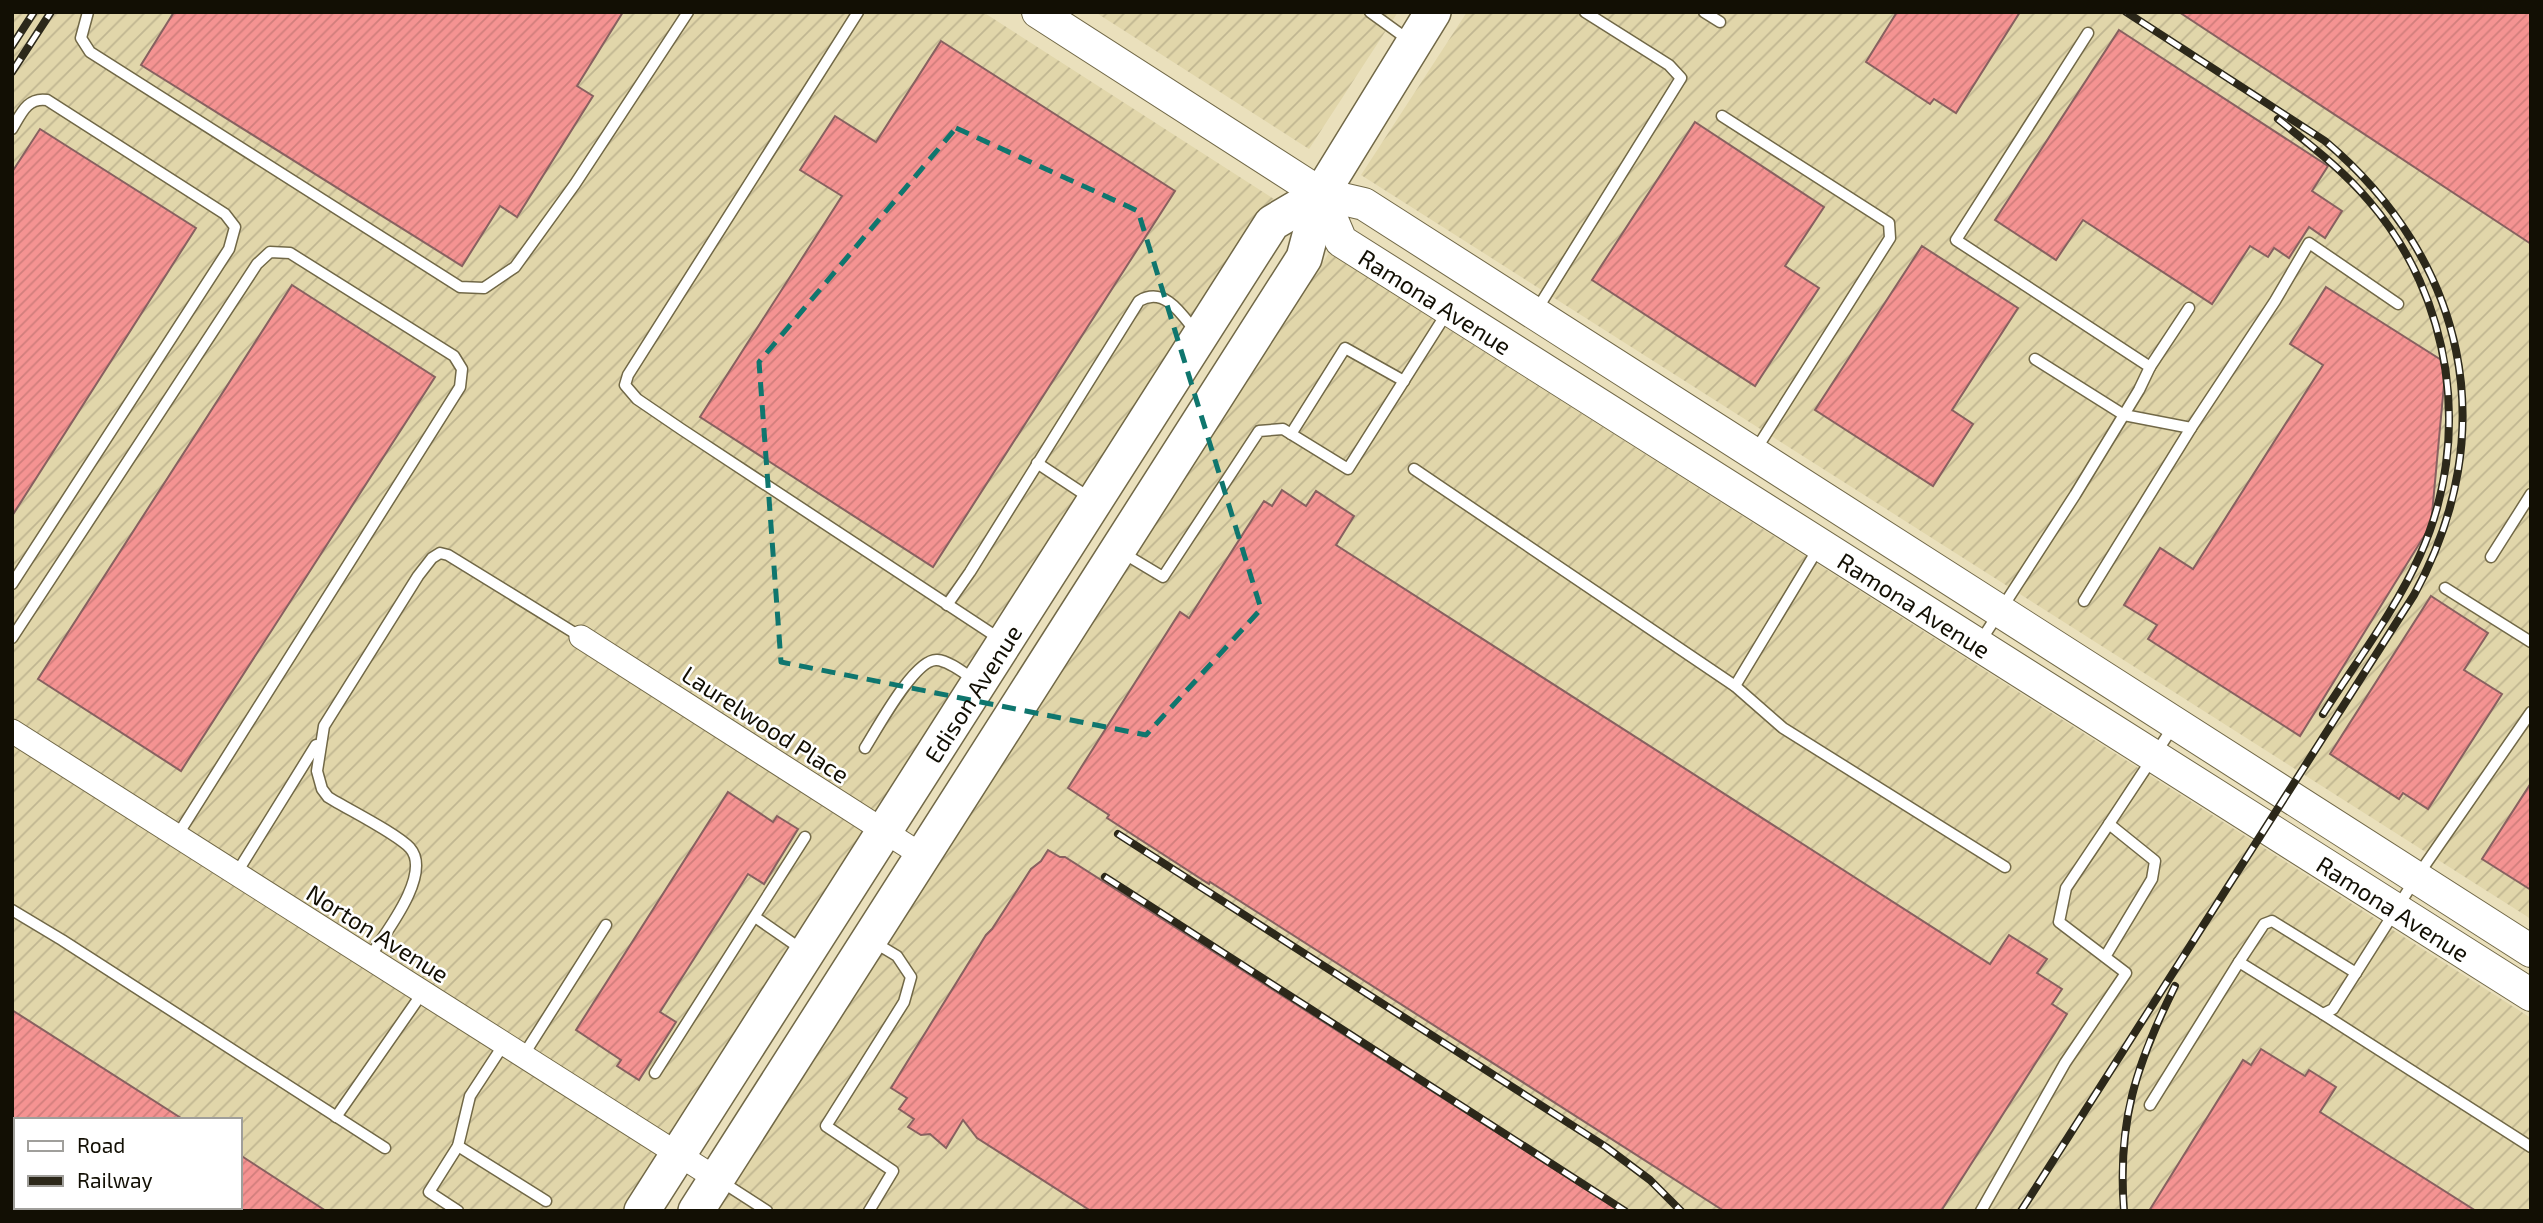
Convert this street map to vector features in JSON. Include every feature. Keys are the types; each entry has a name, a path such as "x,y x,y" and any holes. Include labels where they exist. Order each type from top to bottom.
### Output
{"main road":[{"name":"Ramona Avenue","path":"1038,12 1321,194 1364,204 2531,951"},
{"name":"Edison Avenue","path":"696,1211 1304,258 1321,194 1433,12"},
{"name":"Ramona Avenue","path":"1321,194 1341,241 2531,995"},
{"name":"Edison Avenue","path":"642,1211 1272,223 1321,194"},
{"path":"1049,656 1044,620 1097,535 1100,522 1094,501"}],"street":[{"name":"Laurelwood Place","path":"580,637 923,856"},
{"name":"Norton Avenue","path":"12,731 717,1179"}],"lane":[{"path":"88,12 81,38 90,51 460,287 484,288 515,267 575,184 688,12"},
{"path":"858,12 628,375 625,384 637,399 670,422 1005,642"},
{"path":"1370,12 1414,44"},
{"path":"1535,313 1681,78 1669,65 1585,12"},
{"path":"1704,12 1720,22"},
{"path":"2088,33 1956,240 2150,367"},
{"path":"12,129 26,105 37,98 47,100 225,214 235,227 229,250 12,584"},
{"path":"1722,116 1889,223 1890,238 1753,453"},
{"path":"2084,601 2309,243 2398,304"},
{"path":"12,638 257,264 270,252 290,253 454,356 462,369 460,387 177,836"},
{"path":"947,605 1139,301 1147,296 1166,299 1176,307 1199,336"},
{"path":"1978,645 2189,308"},
{"path":"1117,550 1163,577 1259,431 1283,429 1348,469 1449,309"},
{"path":"1291,434 1345,348 1404,381"},
{"path":"2035,359 2124,415 2191,428"},
{"path":"1037,463 1094,501"},
{"path":"1415,469 1735,686 1783,728 2005,867"},
{"path":"2491,557 2531,494"},
{"path":"1735,686 1820,544"},
{"path":"369,958 406,902 415,879 416,860 411,849 395,837 328,797 317,771 321,738 328,716 418,576 432,558 440,553 449,555 580,637"},
{"path":"2445,588 2531,642"},
{"path":"865,748 905,687 926,663 934,659 944,662 979,682"},
{"path":"2323,1014 2333,1009 2416,878 2531,712"},
{"path":"1981,1211 2065,1063 2126,973 2059,922 2066,888 2175,724"},
{"path":"236,874 321,738"},
{"path":"2105,957 2152,880 2155,861 2109,824"},
{"path":"655,1073 805,837"},
{"path":"12,910 385,1148"},
{"path":"755,917 806,953"},
{"path":"2150,1105 2264,923 2272,921 2356,972"},
{"path":"458,1211 429,1192 458,1146 470,1097 514,1050 606,925"},
{"path":"869,939 897,956 911,977 904,1002 826,1126 893,1171 869,1211"},
{"path":"2239,962 2531,1147"},
{"path":"336,1117 423,992"},
{"path":"458,1146 546,1201"},
{"path":"717,1179 767,1211"}],"highlighted area":[{"path":"956,128 1138,211 1261,609 1146,735 781,662 759,362"}],"shaded area":[{"path":"12,12 983,12 1274,199 622,1211 12,1211"},
{"path":"1095,12 1398,12 1309,149"},
{"path":"1467,12 2531,12 2531,919 1361,175"},
{"path":"1329,253 2531,1018 2531,1211 712,1211"}],"building":[{"path":"174,12 623,12 577,86 593,96 517,217 500,206 462,266 141,65"},
{"path":"1897,12 2020,12 1956,113 1934,99 1930,104 1866,62"},
{"path":"2179,12 2531,12 2531,244"},
{"path":"2119,30 2328,166 2312,191 2342,211 2325,238 2309,227 2289,258 2274,248 2268,257 2250,246 2212,304 2083,220 2056,260 1995,220"},
{"path":"941,41 1175,191 933,567 700,417 842,196 800,170 835,116 876,142"},
{"path":"1695,122 1824,207 1785,266 1819,288 1755,386 1592,280"},
{"path":"40,129 196,228 12,516 12,172"},
{"path":"1922,246 2018,308 1952,410 1973,424 1933,486 1815,410"},
{"path":"292,285 435,377 181,771 38,679"},
{"path":"2326,287 2446,363 2431,525 2300,736 2148,639 2157,625 2124,605 2160,548 2193,569 2323,365 2290,344"},
{"path":"1282,490 1306,506 1316,491 1354,516 1336,545 1990,964 2009,935 2047,959 2037,973 2062,989 2052,1004 2067,1014 1941,1211 1724,1211 1210,882 1209,884 1107,818 1109,815 1068,788 1180,612 1189,618 1264,501 1272,506"},
{"path":"2431,596 2488,633 2464,670 2502,694 2428,809 2403,793 2399,799 2330,754"},
{"path":"2531,783 2531,890 2482,859"},
{"path":"728,792 773,822 777,816 798,829 764,884 748,874 660,1012 676,1022 639,1080 617,1066 621,1060 576,1030"},
{"path":"1048,850 1065,857 1620,1211 1091,1211 977,1138 963,1120 946,1148 930,1134 921,1135 908,1127 914,1119 899,1109 907,1098 891,1088 986,935 1031,869 1041,861"},
{"path":"12,1010 181,1118 14,1118 12,1120"},
{"path":"2261,1049 2305,1076 2309,1070 2336,1087 2320,1112 2476,1211 2149,1211 2243,1060 2251,1065"},
{"path":"242,1156 326,1211 240,1211"}],"railway":[{"path":"12,46 34,12"},
{"path":"12,72 51,12"},
{"path":"2021,1211 2414,595 2442,533 2458,472 2463,411 2456,351 2439,294 2411,239 2373,188 2325,141 2126,12"},
{"path":"2278,119 2348,178 2397,239 2419,280 2436,324 2446,370 2449,417 2446,464 2436,510 2420,555 2387,616 2323,714"},
{"path":"1118,834 1606,1147 1650,1180 1681,1211"},
{"path":"1105,877 1625,1211"},
{"path":"2124,1211 2124,1149 2132,1095 2150,1042 2175,986"}]}
